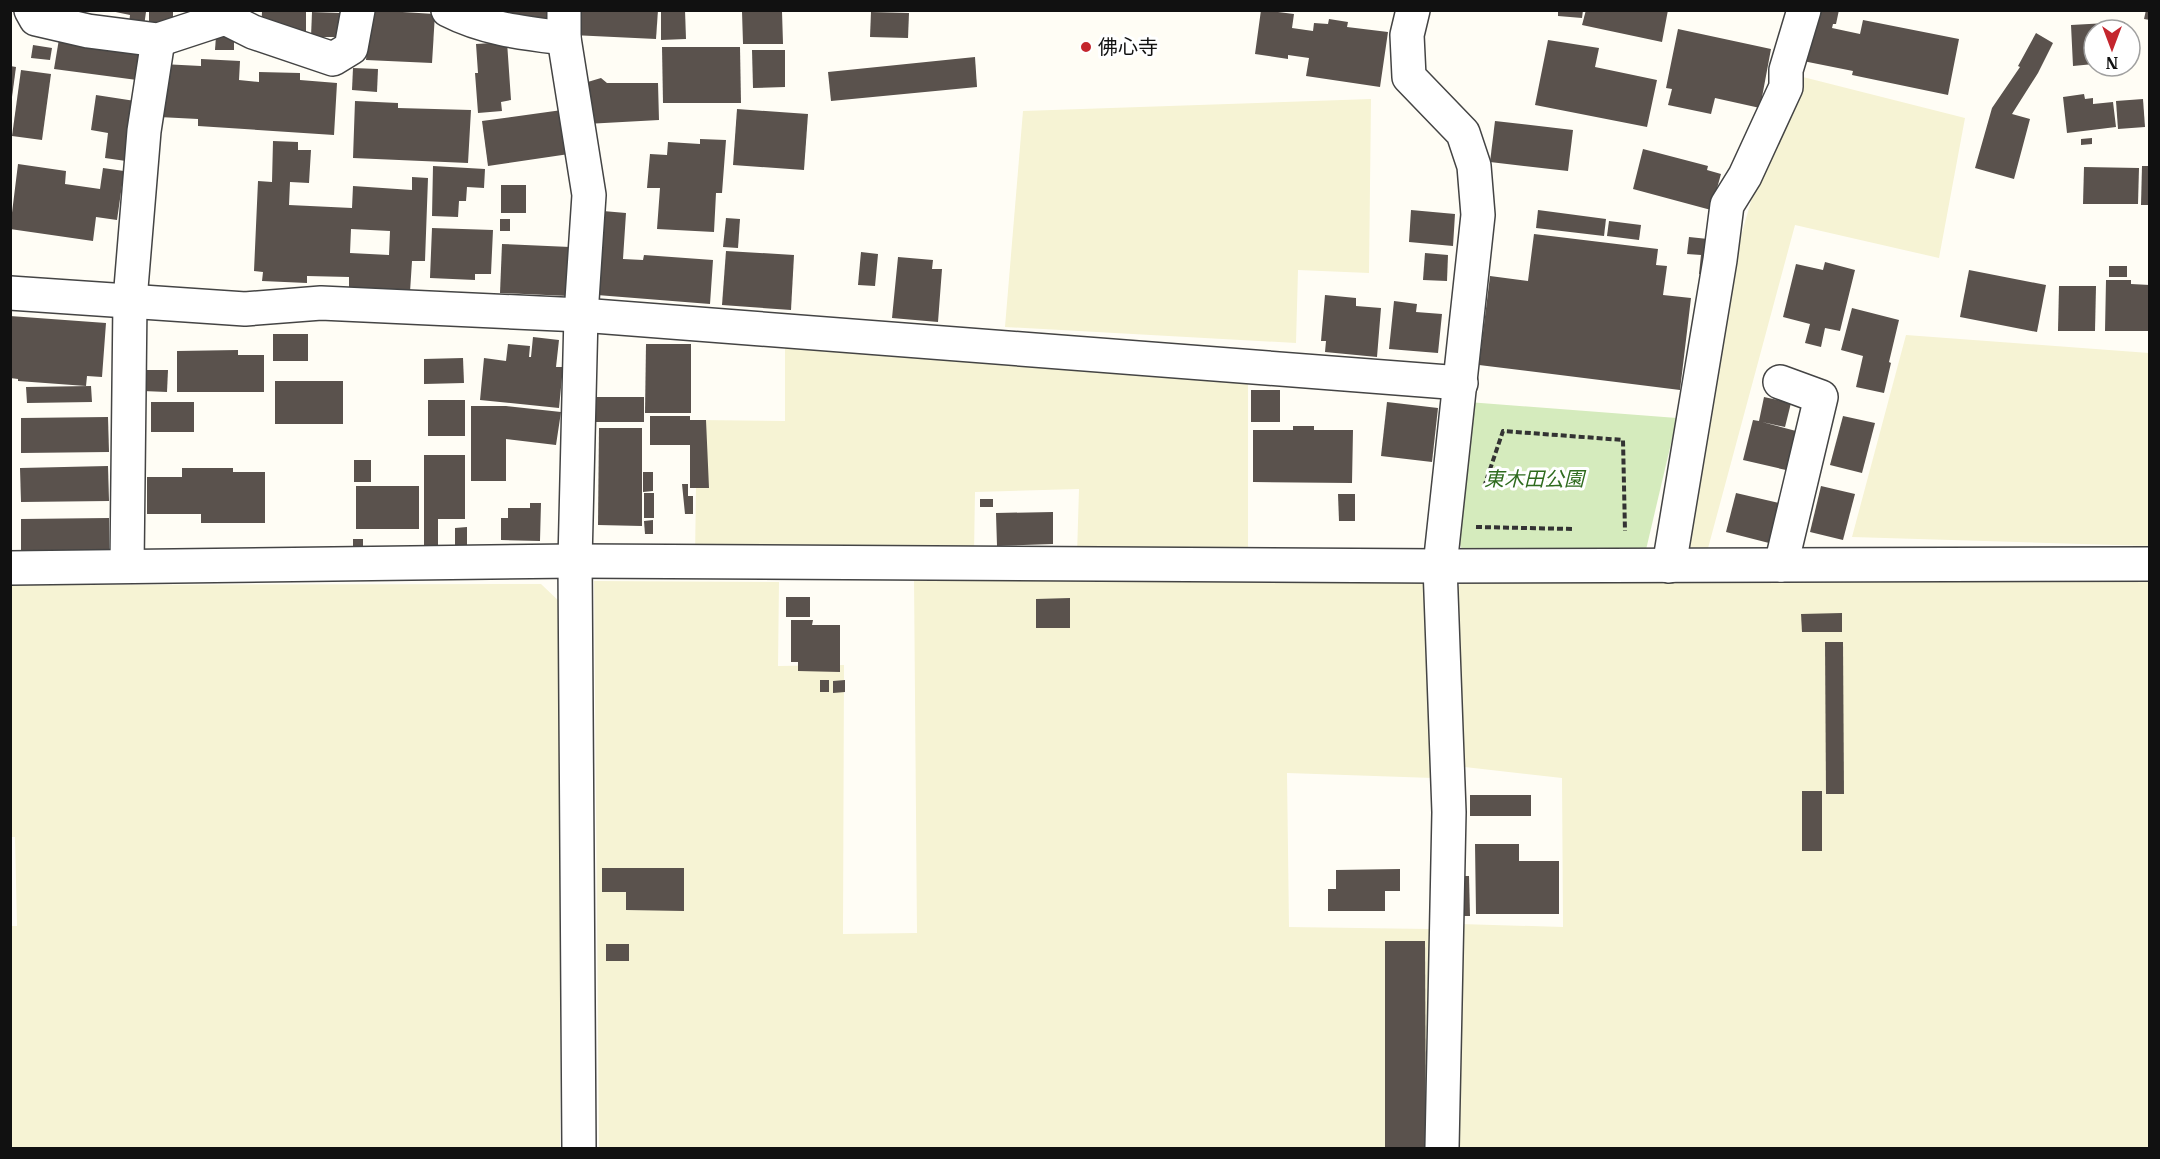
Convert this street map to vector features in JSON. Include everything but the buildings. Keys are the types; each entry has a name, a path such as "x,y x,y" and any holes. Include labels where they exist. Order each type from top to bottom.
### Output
{"street":[{"path":"31,10 36,19 78,29 158,40 225,14 253,32 333,59 351,48 358,10"},
{"path":"448,10 468,20 500,29 564,24 589,195 580,315 575,561 579,1149"},
{"path":"1413,10 1407,35 1409,77 1464,133 1474,166 1479,215 1461,383 1454,566 1442,1149"},
{"path":"1654,566 1716,284 1727,205 1745,176 1786,87 1786,70 1804,10"},
{"path":"127,566 130,300 144,132 158,40"},
{"path":"10,293 245,309 321,303 580,315 1461,383"},
{"path":"1780,382 1821,397 1780,565"},
{"path":"10,568 575,561 1454,566 2150,564"}],"path":[{"path":"1482,495 1503,431 1623,440 1625,531 1654,566"},
{"path":"1454,566 1471,527 1578,529"},
{"path":"1613,530 1625,531"}],"shaded area":[{"path":"1799,76 1965,118 1939,258 1795,225 1707,552 1680,549 1727,285 1763,159"},
{"path":"1371,99 1369,273 1298,270 1296,343 1005,327 1023,111"},
{"path":"1906,335 2149,353 2149,546 1852,537"},
{"path":"785,346 1248,382 1248,558 1077,555 1079,489 975,492 974,553 695,557 697,420 785,421"},
{"path":"2149,571 2149,1148 1460,1148 1460,924 1563,927 1562,778 1456,766 1453,593 1466,577"},
{"path":"1414,576 1436,593 1433,778 1287,773 1289,927 1429,929 1431,1148 599,1148 594,581 779,582 778,666 844,665 843,934 917,933 914,578"},
{"path":"541,584 562,604 560,1148 11,1148 10,926 17,926 15,837 10,837 11,585"}],"green space":[{"name":"東木田公園","path":"1468,402 1677,418 1645,554 1462,549 1456,537"}],"place":[{"name":"佛心寺","path":"1086,47"}]}
